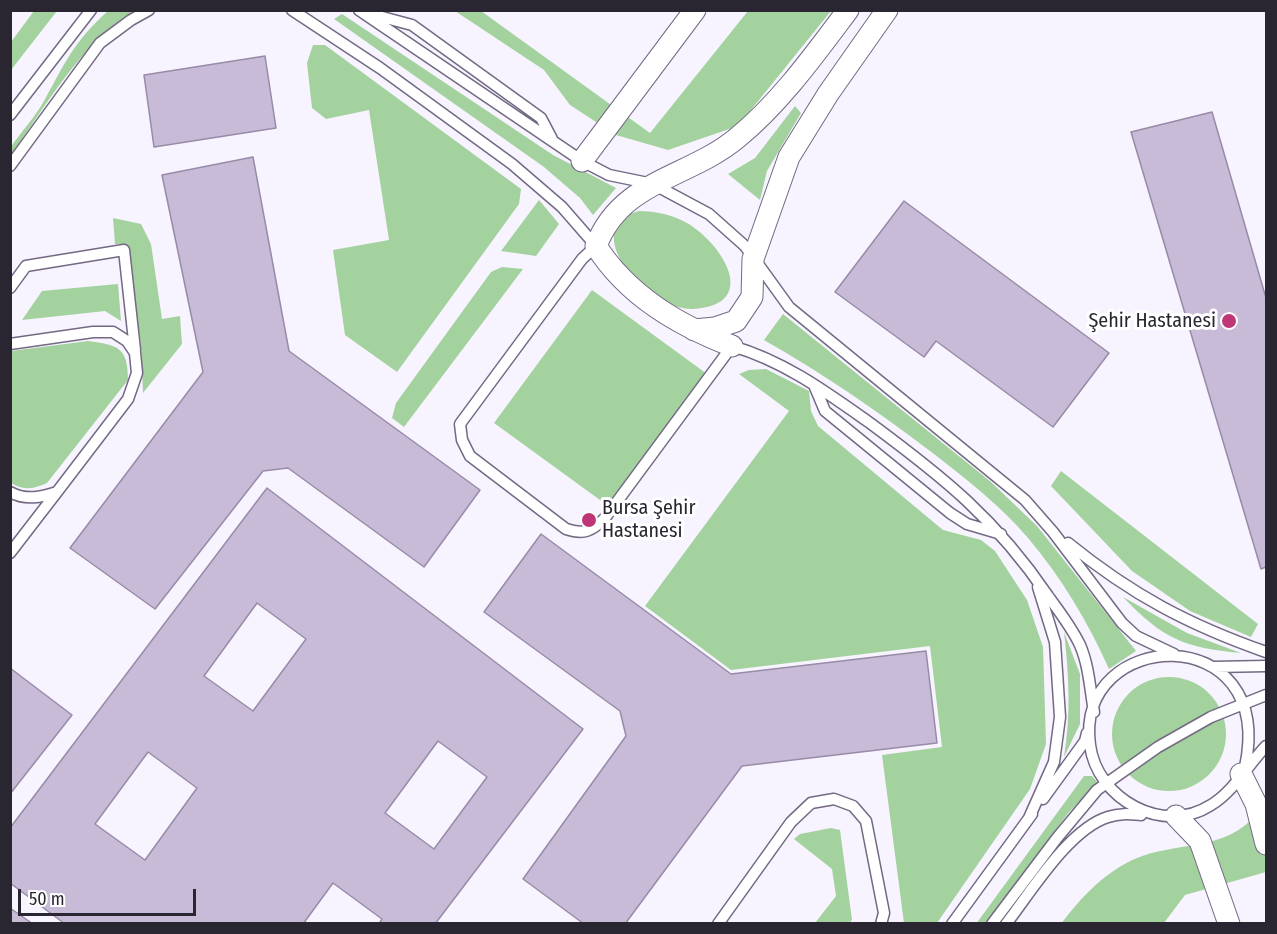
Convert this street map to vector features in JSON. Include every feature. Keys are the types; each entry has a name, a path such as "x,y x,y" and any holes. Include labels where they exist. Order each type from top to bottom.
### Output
{"street":[{"path":"582,161 695,10"},
{"path":"732,346 691,330 649,303 624,282 596,246 602,229 630,198 737,139 799,75 848,10"},
{"path":"691,330 715,328 736,321 752,297 753,259 789,157 828,94 887,10"},
{"path":"1243,771 1256,804 1266,844"},
{"path":"1167,816 1200,841 1229,924"}],"lane":[{"path":"10,115 91,10"},
{"path":"10,166 100,44 130,20 149,10"},
{"path":"292,10 380,68 512,164 561,207 596,246 582,259 460,424 462,441 470,456 566,529 578,533 593,530 605,518 732,346 783,365 814,384 956,490 1002,535 1034,576 1079,643 1086,661 1092,715 1090,744 1097,770 1112,792 1133,808 1167,816"},
{"path":"360,11 412,25 541,118 554,141"},
{"path":"360,11 582,161 609,175 652,184 709,214 731,232 789,307 1025,500 1053,532 1122,622 1136,636 1174,654 1195,658 1214,667 1230,680 1245,702 1249,715 1252,742 1243,771"},
{"path":"10,288 26,266 124,250 137,373 128,399 10,554"},
{"path":"10,344 93,332 113,332 127,341 135,353"},
{"path":"814,384 825,411 950,513 967,524 1002,535"},
{"path":"10,492 19,497 41,497 57,492"},
{"path":"1053,532 1104,572 1146,599 1200,628 1266,652"},
{"path":"1029,818 1054,762 1060,717 1055,642 1034,576"},
{"path":"952,924 1085,741 1099,697 1113,678 1131,664 1152,656 1174,654"},
{"path":"1214,667 1266,666"},
{"path":"992,924 1057,838 1097,790 1158,747 1211,717 1266,695"},
{"path":"1006,924 1071,843 1090,826 1119,814 1185,815 1210,806 1231,790 1243,771 1266,746"},
{"path":"718,924 791,822 811,803 834,799 853,806 866,821 884,913 881,924"}],"green space":[{"path":"34,11 57,11 11,70 11,42"},
{"path":"108,11 133,11 114,25 81,58 51,96 11,155 11,147 40,107 71,53 87,32"},
{"path":"455,11 481,11 650,133 748,11 831,11 738,126 668,150 616,135 570,105 544,70"},
{"path":"342,14 553,155 616,188 593,215 580,198 544,167 334,19"},
{"path":"313,45 325,45 521,189 519,204 397,372 345,335 333,250 389,240 369,110 326,119 312,108 307,63"},
{"path":"795,106 801,113 767,171 760,200 728,174 755,158"},
{"path":"539,200 559,224 536,256 501,251"},
{"path":"639,211 670,216 687,223 713,245 723,258 729,272 730,286 726,297 714,305 693,309 675,306 657,297 639,283 625,267 616,250 614,234 621,220"},
{"path":"113,218 141,224 151,244 162,319 180,316 182,344 143,393 141,344 127,244 115,244"},
{"path":"502,267 523,269 404,427 392,418 396,403 491,272"},
{"path":"118,284 121,321 105,311 22,320 42,291"},
{"path":"592,290 707,374 611,508 494,423"},
{"path":"783,314 991,482 1037,526 1136,651 1109,669 1083,617 1063,585 1028,538 1007,515 893,423 830,380 764,340"},
{"path":"88,341 114,346 119,350 126,361 128,380 47,483 29,488 11,483 11,351"},
{"path":"766,369 809,391 811,411 818,426 943,530 981,540 995,551 1027,600 1043,647 1046,744 1030,789 937,923 904,923 882,755 942,747 930,646 731,670 645,606 789,411 739,374 749,370"},
{"path":"1061,471 1258,624 1251,637 1190,611 1132,571 1051,486"},
{"path":"1123,597 1187,633 1241,653 1204,648 1175,638 1150,622"},
{"path":"1064,632 1080,674 1080,724 1064,757 1068,726 1068,695"},
{"path":"1169,677 1191,681 1209,694 1222,712 1226,734 1222,756 1209,774 1191,787 1169,791 1147,787 1129,774 1116,756 1112,734 1116,712 1129,694 1147,681"},
{"path":"1084,776 1092,776 1098,783 1069,812 986,923 976,924"},
{"path":"1266,799 1266,872 1185,895 1164,923 1061,924 1077,904 1105,877 1126,863 1151,853 1225,837 1250,821"},
{"path":"831,828 840,830 852,920 849,923 815,923 836,896 832,869 794,839 800,834"}],"building":[{"path":"265,56 276,128 154,147 144,75"},
{"path":"1212,112 1266,298 1266,567 1261,569 1131,132"},
{"path":"253,157 289,351 480,490 424,567 288,468 263,471 155,609 70,548 203,372 162,175"},
{"path":"904,201 1109,353 1053,427 936,341 924,357 835,292"},
{"path":"267,488 583,729 435,924 379,924 382,919 333,883 303,924 65,924 10,883 10,828","holes":["257,603 306,639 253,711 204,676","438,741 487,777 434,849 385,813","148,752 197,788 145,860 95,824"]},
{"path":"541,534 731,674 926,651 937,743 742,766 625,924 584,924 523,879 626,736 620,711 484,612"},
{"path":"10,668 72,715 10,794"},
{"path":"10,908 33,924 10,924"}],"place":[{"name":"Şehir Hastanesi","path":"1229,321"},
{"name":"Bursa Şehir Hastanesi","path":"589,520"}]}
